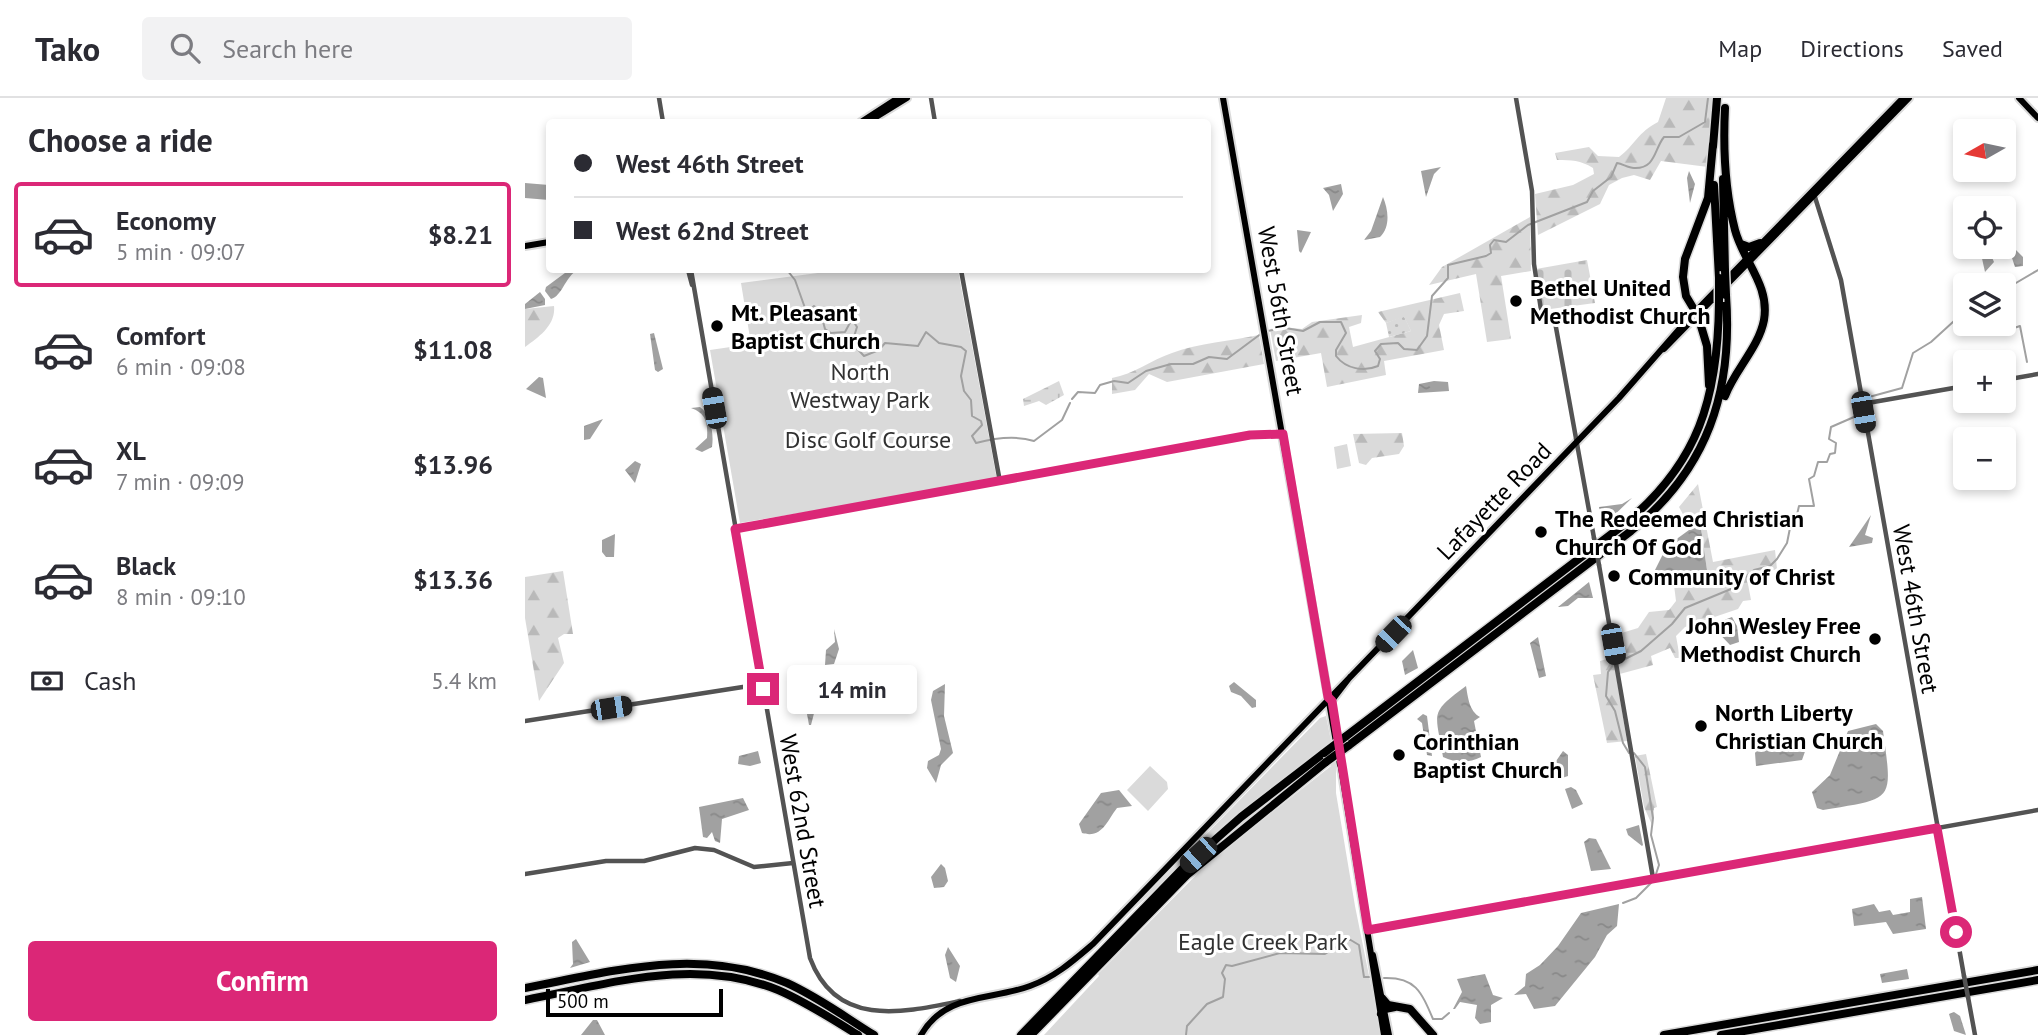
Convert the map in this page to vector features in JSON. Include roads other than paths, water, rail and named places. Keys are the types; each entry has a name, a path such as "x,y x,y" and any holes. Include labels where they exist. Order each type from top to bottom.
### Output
{"highway":[{"path":"1697,432 1708,397 1708,350 1696,314 1686,296 1683,268 1708,198 1717,98"},
{"path":"1722,274 1722,144 1727,98"},
{"path":"1031,1035 1194,867 1347,746 1641,523 1683,476 1710,428 1734,374 1758,337 1763,322 1763,292 1734,224 1726,165 1725,108"},
{"path":"1710,428 1727,360 1713,144"},
{"path":"1741,244 1749,247 1760,243"},
{"path":"1020,1035 1218,836 1633,517 1670,478 1697,432 1714,381 1723,299"},
{"path":"525,988 653,964 701,962 748,970 784,982 874,1035"},
{"path":"1664,1035 2038,970"},
{"path":"525,1000 651,975 712,974 776,989 858,1035"},
{"path":"1721,1035 2038,979"},
{"path":"1014,1035 1063,990"},
{"path":"1383,998 1387,1005 1412,1011 1433,1035"},
{"path":"1383,1012 1398,1006"}],"main road":[{"path":"866,119 898,98"},
{"path":"873,119 907,98"},
{"name":"West 56th Street","path":"1223,98 1387,1035"},
{"name":"Lafayette Road","path":"921,1035 938,1014 963,1000 1024,988 1067,966 1111,926 1577,442 1903,98"},
{"name":"Lafayette Road","path":"1748,260 1760,243 1909,98"},
{"path":"2019,98 2038,118"},
{"path":"2025,98 2038,112"},
{"path":"525,246 546,242"},
{"name":"West 56th Street","path":"1373,955 1383,998 1383,1012"}],"street":[{"path":"659,98 662,119"},
{"path":"931,98 935,119"},
{"path":"1516,98 1532,191 1541,310 1555,322 1653,878"},
{"name":"West 46th Street","path":"1813,193 1840,280 1975,1035"},
{"name":"West 62nd Street","path":"690,273 809,953 821,981 836,996 858,1008 880,1012 936,1004"},
{"path":"962,273 1000,482"},
{"path":"2016,378 2038,374"},
{"path":"1862,404 1953,388"},
{"path":"735,529 1250,435 1283,434"},
{"path":"525,721 762,684"},
{"path":"1368,930 2038,810"},
{"path":"525,874 606,861 644,861 690,848 714,850 754,867 793,863"},
{"path":"936,1004 973,998"},
{"path":"936,1004 963,1000"}],"water":[{"path":"1441,167 1434,174 1426,197 1421,171"},
{"path":"1689,171 1695,184 1690,203 1687,178"},
{"path":"525,183 546,185 546,200 525,198"},
{"path":"1341,184 1343,194 1333,211 1329,195 1323,188"},
{"path":"1383,197 1387,212 1386,228 1380,237 1364,240 1371,231"},
{"path":"1297,230 1311,232 1301,253 1299,251"},
{"path":"2016,250 2023,257 2023,266 2015,267 2012,259 2016,259"},
{"path":"1982,259 1993,259 1994,262 1985,272"},
{"path":"565,273 574,273 551,299 545,291 546,287"},
{"path":"540,292 545,299 545,305 525,309 525,304"},
{"path":"654,333 663,369 658,372 655,370 650,334"},
{"path":"539,377 543,378 546,398 526,389"},
{"path":"1448,382 1449,391 1418,393 1419,384"},
{"path":"700,407 709,420 713,436 712,447 702,452 695,449 707,438 706,423 700,413 691,408"},
{"path":"603,419 590,439 584,440 584,426"},
{"path":"635,461 641,464 635,483 625,470"},
{"path":"1632,498 1605,524 1603,522 1599,507 1622,504"},
{"path":"1871,515 1865,535 1873,538 1872,543 1849,547"},
{"path":"1700,522 1707,570 1673,577 1655,570 1667,546"},
{"path":"615,534 614,557 606,557 602,552 602,540"},
{"path":"1589,582 1593,598 1578,598 1568,606 1558,607"},
{"path":"1732,617 1737,626 1739,642 1730,645 1711,625"},
{"path":"834,629 839,649 834,664 825,665 826,650 835,642"},
{"path":"1538,637 1546,676 1539,678 1530,643"},
{"path":"1413,650 1418,668 1405,675 1402,661"},
{"path":"1234,682 1256,700 1256,707 1252,708 1241,696 1231,692 1229,686"},
{"path":"945,684 944,716 953,753 941,765 936,783 927,768 928,761 939,755 941,749 931,700 933,691"},
{"path":"1466,686 1471,707 1480,717 1474,721 1481,757 1458,761 1443,757 1437,722 1440,709"},
{"path":"818,698 811,725 809,725 805,703"},
{"path":"1423,714 1427,716 1432,756 1427,755 1422,723 1417,719"},
{"path":"1876,724 1883,731 1888,772 1883,793 1864,803 1823,810 1817,808 1812,792 1830,775 1848,731"},
{"path":"1795,739 1808,743 1802,760 1756,766 1755,753 1761,744"},
{"path":"758,751 761,763 750,766 738,764 739,756"},
{"path":"1563,751 1568,755 1568,776 1562,778 1554,764"},
{"path":"1571,787 1576,790 1583,804 1572,809 1565,789"},
{"path":"1119,790 1132,806 1117,808 1099,831 1082,833 1079,824 1101,793"},
{"path":"743,798 749,810 722,819 720,843 715,841 712,832 707,838 703,837 699,807"},
{"path":"1639,825 1642,846 1628,835 1626,829"},
{"path":"1589,838 1596,839 1611,869 1591,871 1584,842"},
{"path":"941,864 945,868 948,881 944,887 934,888 931,877"},
{"path":"1922,897 1926,929 1893,934 1886,922 1854,926 1852,909 1874,904 1879,912 1890,910 1893,915 1910,912 1910,899"},
{"path":"1619,904 1617,926 1607,935 1595,957 1555,1006 1534,1009 1526,994 1514,995 1525,986 1526,974 1540,965 1558,946 1581,913"},
{"path":"576,939 590,962 570,968 573,964 572,942"},
{"path":"948,947 960,966 956,982 950,978 945,955"},
{"path":"1907,969 1909,979 1882,983 1880,974"},
{"path":"1485,974 1493,995 1503,998 1491,1005 1491,1022 1480,1024 1475,1018 1477,1005 1460,1002 1453,1009 1462,992 1457,979"},
{"path":"1954,1012 1960,1016 1966,1035 1954,1031 1949,1014"},
{"path":"593,1020 597,1020 605,1035 581,1035"}],"waterway":[{"path":"1267,331 1285,328 1303,331 1320,322 1341,322 1346,333 1336,350 1336,356 1345,364 1361,369 1378,366 1380,359 1375,351 1381,344 1398,343 1404,349 1417,350 1427,336 1432,296 1448,278 1448,265 1486,256 1491,253 1490,245 1494,240 1506,242 1528,225 1587,202 1593,191 1611,177 1617,163 1634,168 1647,165 1664,137 1679,137 1705,122 1708,98"},
{"path":"2016,283 2038,270"},
{"path":"789,273 795,280 805,308 810,310 814,306 820,310 825,329 831,333 845,332 852,319 857,327 852,343 864,356 879,350 885,343 918,346 926,332 939,343 961,347 966,351 961,376 964,391 971,400 972,416 981,421 982,425 972,436 976,443 1005,438 1034,441 1062,420 1070,403"},
{"path":"1865,402 1869,397 1902,388 1913,353 1931,342 1953,322"},
{"path":"2016,327 2020,326 2027,362"},
{"path":"1072,399 1078,392 1095,393 1100,385 1114,381 1128,383 1146,371 1171,364 1193,364 1209,357 1227,359 1262,333"},
{"path":"1619,662 1641,651 1672,624 1685,608 1731,589 1754,570 1770,566 1777,559 1787,543 1799,506 1814,506 1809,479 1814,476 1818,462 1827,462 1830,454 1835,453 1836,443 1829,439 1831,427 1854,417 1862,407"},
{"path":"1614,664 1608,672 1606,696 1615,711 1623,743 1629,753"},
{"path":"1634,753 1645,767 1653,818 1651,835 1659,865 1656,874"},
{"path":"1623,903 1636,898 1652,882"},
{"path":"1186,1035 1187,1026 1207,1004 1223,997 1225,979 1222,973 1226,965 1232,966 1280,953 1325,954 1349,939 1359,945 1364,977 1370,977"},
{"path":"1384,978 1403,980 1416,988 1433,1019 1442,1019 1449,1013"}],"place":[{"name":"Bethel United Methodist Church","path":"1516,301"},
{"name":"Mt. Pleasant Baptist Church","path":"717,326"},
{"name":"The Redeemed Christian Church Of God","path":"1541,532"},
{"name":"Community of Christ","path":"1614,576"},
{"name":"John Wesley Free Methodist Church","path":"1875,639"},
{"name":"North Liberty Christian Church","path":"1701,726"},
{"name":"Corinthian Baptist Church","path":"1399,755"}],"park label":[{"name":"North Westway Park","path":"860,385"},
{"name":"Disc Golf Course","path":"868,439"},
{"name":"Eagle Creek Park","path":"1263,941"}]}
